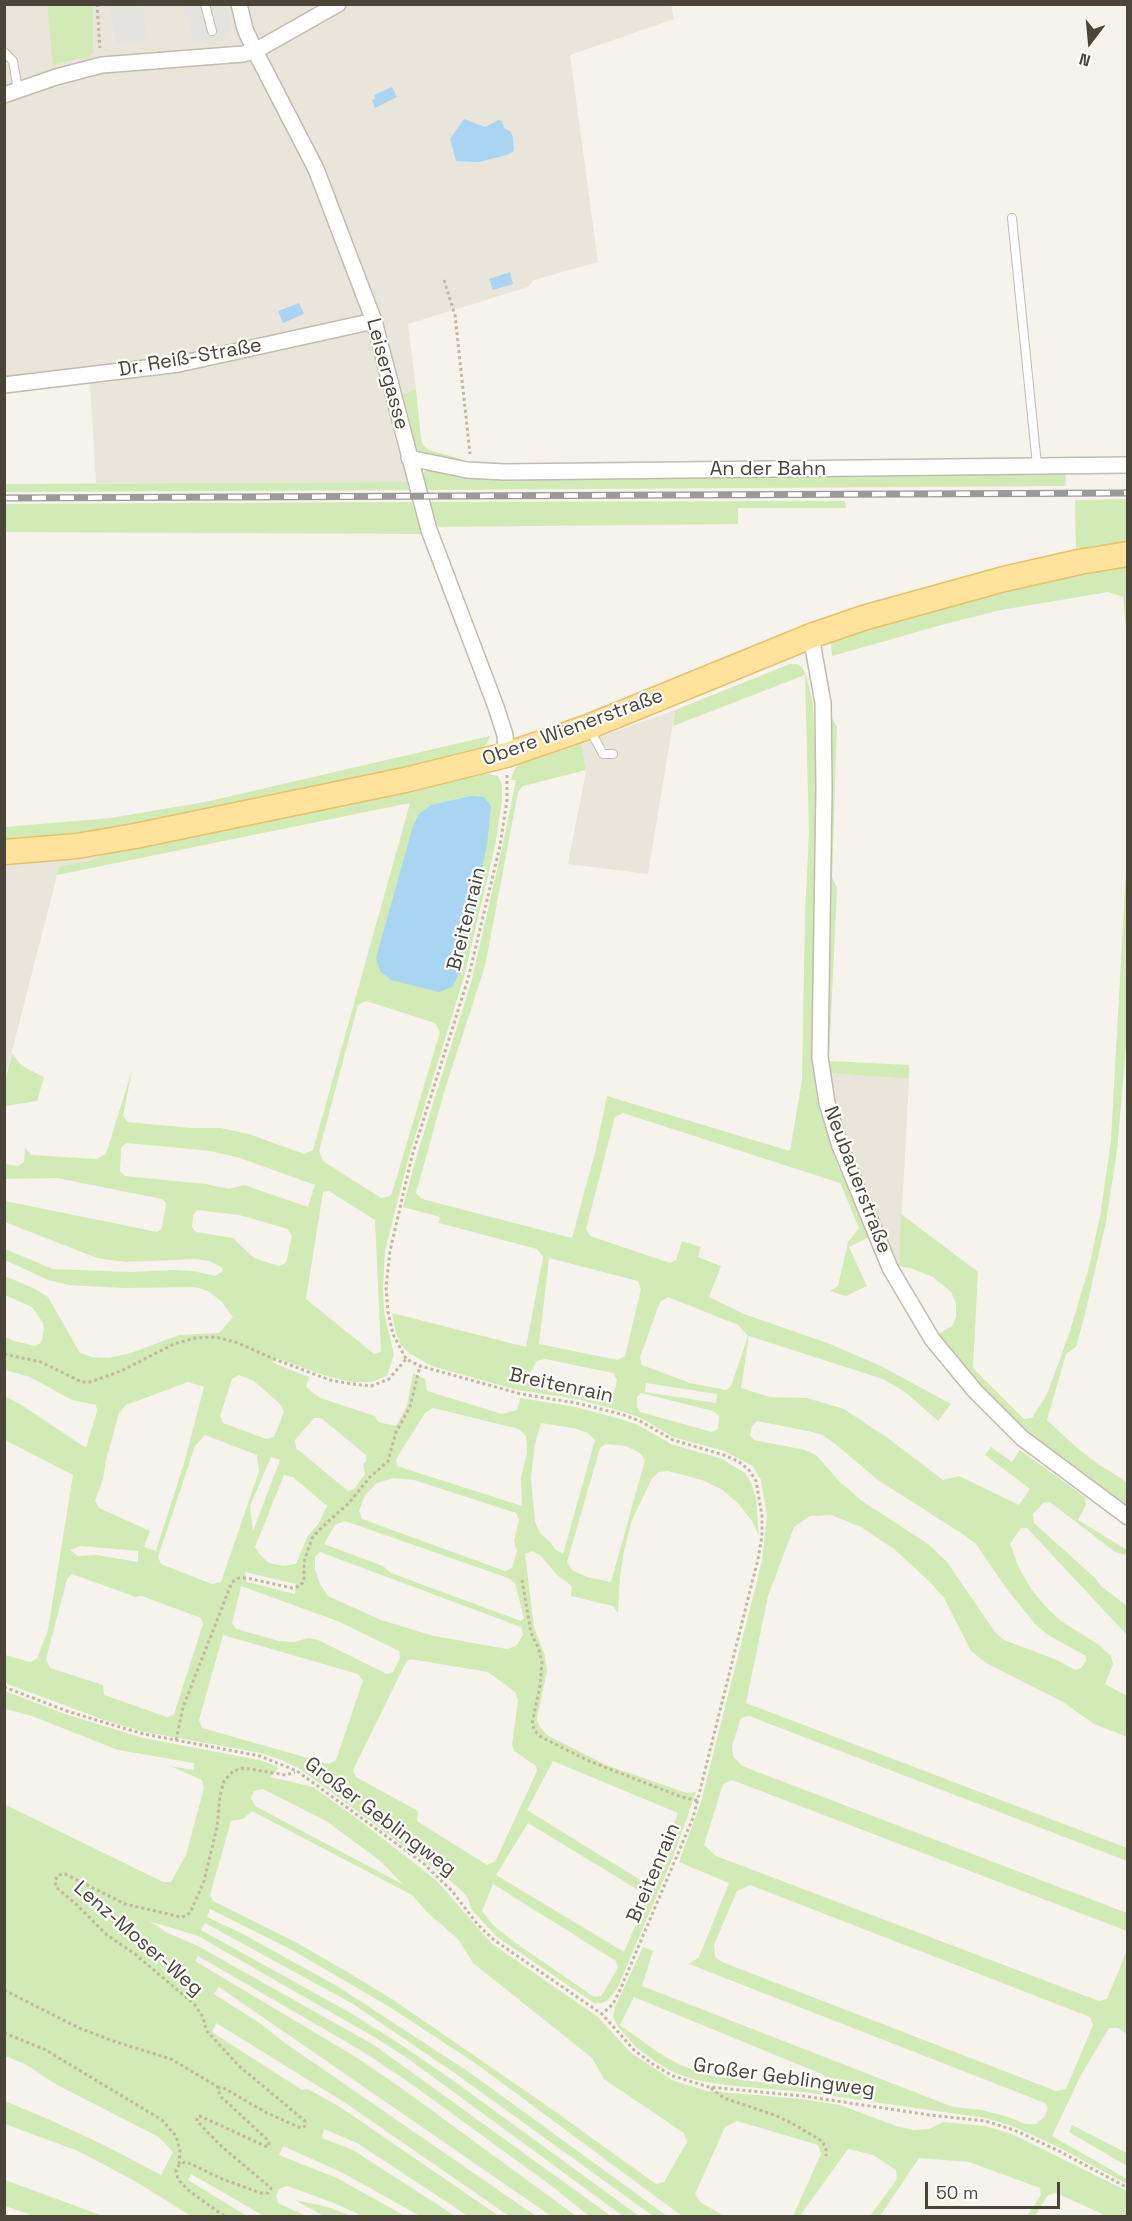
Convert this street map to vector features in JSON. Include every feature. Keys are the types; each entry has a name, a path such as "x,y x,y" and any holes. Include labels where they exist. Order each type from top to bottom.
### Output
{"main road":[{"name":"Obere Wienerstraße","path":"4,852 77,846 135,836 393,782 506,755 588,727 811,636 863,618 932,597 1079,562 1128,554"}],"street":[{"name":"Leisergasse","path":"239,4 245,29 255,51 316,169 374,321 429,530 496,707 505,735 506,755"},
{"path":"11,93 56,77 102,65 243,54 255,51 338,4"},
{"name":"Dr. Reiß-Straße","path":"4,385 179,364 374,321"},
{"name":"An der Bahn","path":"409,458 466,470 504,472 1128,465"},
{"name":"Neubauerstraße","path":"811,636 823,703 820,1057 826,1103 840,1146 890,1268 932,1339 975,1391 1022,1438 1128,1517"}],"lane":[{"path":"205,4 212,31"},
{"path":"4,52 13,61 11,93"},
{"path":"1012,218 1037,465"},
{"path":"588,727 603,754 613,754"}],"path":[{"path":"97,4 102,65"},
{"path":"444,280 455,315 470,450 466,470"},
{"name":"Breitenrain","path":"506,755 507,800 500,846 468,979 412,1156 390,1251 387,1287 388,1312 393,1334 406,1359 420,1366 521,1394 576,1403 621,1414 640,1421 672,1440 738,1461 749,1470 756,1481 760,1497 762,1536 734,1659 693,1818 620,1990 613,2004 602,2014"},
{"path":"4,1354 41,1362 82,1382 90,1382 121,1371 174,1344 195,1338 216,1337 238,1343 330,1380 371,1386 388,1379 406,1359"},
{"path":"176,1740 183,1707 232,1582 239,1578 247,1578 292,1588 300,1586 304,1581 304,1562 312,1538 388,1461 396,1432 410,1407 420,1366"},
{"path":"522,1580 531,1633 542,1662 541,1680 532,1724 535,1731 541,1737 606,1768 698,1801"},
{"name":"Großer Geblingweg","path":"4,1687 106,1724 260,1756 297,1772 352,1810 440,1877 478,1925 494,1940 602,2014 634,2050 673,2076 709,2087 803,2096 986,2121 1014,2130 1059,2151 1128,2188"},
{"name":"Lenz-Moser-Weg","path":"218,2088 222,2087 267,2113 301,2128 305,2126 304,2121 262,2086 206,2030 203,2017 195,2006 135,1954 107,1935 56,1887 55,1881 58,1875 64,1874 125,1904 181,1917 187,1916 204,1881 217,1827 224,1780 233,1772 244,1768 286,1774 297,1772"},
{"path":"4,1990 79,2028 171,2059 218,2088 220,2096 269,2141 269,2146 200,2116 197,2117 197,2121 221,2146 271,2188 268,2193 261,2193 222,2179 191,2164 185,2162 179,2165"},
{"path":"4,2033 44,2049 162,2120 176,2136 180,2150 176,2172 178,2180 224,2217"},
{"path":"709,2087 724,2098 777,2116 795,2125 822,2141 826,2148 826,2156"}],"shaded area":[{"path":"671,4 674,19 570,55 598,262 534,280 528,287 408,324 416,389 403,394 424,482 96,483 90,382 5,394 4,5 47,5 54,65 93,53 93,5"},
{"path":"110,5 142,5 148,40 116,45"},
{"path":"182,5 227,5 231,24 228,37 223,41 195,43"},
{"path":"675,710 648,874 568,864 586,771 581,744"},
{"path":"103,851 98,857 89,861 59,868 4,1082 4,861"},
{"path":"829,1073 909,1079 899,1266 847,1145 834,1104"}],"green space":[{"path":"47,5 93,5 93,53 53,65"},
{"path":"416,389 423,445 429,450 461,459 458,462 424,455 418,450 413,439 403,394"},
{"path":"427,469 1065,469 1066,486 426,490 423,474"},
{"path":"407,482 409,490 4,492 5,484"},
{"path":"1127,499 1127,544 1076,553 1075,500"},
{"path":"845,501 846,508 738,508 738,524 438,527 430,502"},
{"path":"412,502 422,534 5,532 5,504"},
{"path":"1127,563 1127,636 1123,597 1108,592 1001,610 832,656 831,644 834,640 933,607"},
{"path":"790,664 802,667 806,675 813,704 817,788 813,1067 817,1095 837,1164 869,1237 849,1247 867,1286 846,1296 830,1291 838,1286 848,1242 859,1228 840,1183 623,1113 615,1117 586,1229 590,1236 670,1263 676,1260 682,1241 701,1247 698,1257 721,1266 709,1297 744,1314 830,1344 881,1366 951,1404 938,1421 905,1392 883,1379 749,1336 741,1388 770,1397 807,1398 844,1409 889,1439 943,1480 959,1476 1019,1505 1030,1489 985,1455 991,1447 1012,1462 1020,1450 1085,1497 1086,1505 1078,1520 1127,1550 1125,1555 1115,1552 1050,1502 1043,1503 1033,1514 1034,1523 1101,1586 1127,1606 1127,1635 1027,1528 1021,1528 1010,1544 1019,1568 1032,1590 1046,1607 1061,1621 1099,1645 1111,1656 1113,1664 1105,1684 1127,1696 1127,1737 1094,1724 1063,1702 986,1663 971,1651 944,1598 930,1582 894,1549 861,1527 831,1515 810,1516 794,1527 768,1596 746,1703 1127,1848 1127,1861 749,1716 741,1718 732,1746 733,1756 742,1766 1127,1913 1127,1931 732,1780 723,1784 704,1845 716,1856 1099,2001 1107,1999 1127,1950 1127,2034 1118,2028 1109,2028 1080,2077 1052,2136 1127,2179 1127,2184 1060,2148 1015,2127 986,2118 804,2092 696,2080 675,2073 656,2062 637,2048 618,2027 613,2017 615,2007 643,1947 653,1951 642,1986 953,2107 981,2110 1026,2124 1036,2124 1045,2116 1048,2108 1045,2103 689,1964 699,1957 729,1883 679,1862 701,1802 762,1561 767,1516 761,1480 753,1466 724,1451 673,1437 641,1418 621,1411 577,1399 517,1390 432,1366 409,1353 401,1345 396,1333 392,1313 526,1347 543,1257 537,1249 439,1223 440,1217 403,1207 472,979 516,780 511,780 519,764 581,744 586,770 523,786 518,792 485,966 445,1089 416,1193 422,1199 572,1238 596,1149 607,1096 790,1151 802,1080 809,833 805,675 673,726 675,710","holes":["549,1258 638,1281 641,1289 625,1356 618,1360 539,1344","668,1297 738,1325 748,1336 731,1386 726,1390 690,1383 642,1365 640,1357 660,1302","545,1359 613,1373 617,1380 614,1394 608,1399 529,1385 527,1378 537,1361","646,1383 717,1394 716,1403 645,1392","641,1393 713,1411 719,1416 718,1429 712,1432 640,1412 637,1407 637,1397","757,1421 808,1431 822,1435 834,1443 878,1480 976,1544 1006,1588 1036,1625 1048,1635 1086,1656 1086,1661 1081,1668 1075,1670 1057,1660 1004,1640 995,1632 947,1562 928,1544 862,1501 840,1482 816,1455 805,1450 754,1440 750,1435 752,1426","750,1885 1090,2017 1093,2025 1066,2089 1056,2091 722,1962 715,1957 714,1945 737,1891","634,1997 824,2075 828,2084 821,2090 713,2076 680,2065 620,2025"]},
{"path":"831,716 837,727 832,877 837,888 829,1061 909,1065 909,1079 829,1073 826,1057"},
{"path":"490,736 486,745 478,750 402,769 76,836 5,842 5,827 110,818 205,802"},
{"path":"484,773 498,776 502,785 502,801 495,846 464,977 409,1156 385,1251 384,1312 394,1355 387,1376 371,1382 353,1382 330,1377 275,1358 273,1363 309,1377 306,1387 320,1398 375,1416 378,1422 396,1426 407,1406 413,1373 425,1379 427,1391 502,1414 517,1410 520,1398 576,1407 620,1419 638,1425 671,1444 722,1459 745,1473 756,1498 759,1536 752,1521 738,1503 721,1489 702,1480 668,1471 659,1472 652,1478 632,1520 620,1576 618,1613 613,1606 571,1596 572,1586 557,1575 540,1555 532,1551 525,1554 534,1627 545,1656 547,1670 537,1719 540,1727 547,1735 606,1765 687,1793 696,1792 673,1857 617,1989 607,2001 601,2003 594,2003 497,1937 471,1909 468,1898 462,1891 300,1769 261,1753 145,1732 107,1721 5,1683 5,1655 30,1662 37,1659 48,1630 73,1475 5,1440 5,1396 86,1448 97,1411 96,1405 72,1400 30,1377 5,1370 4,1332 11,1340 35,1346 41,1343 44,1330 43,1323 32,1307 5,1295 5,1276 48,1297 80,1353 92,1357 109,1358 131,1353 179,1335 219,1333 233,1317 221,1301 208,1291 195,1287 123,1288 69,1285 48,1280 5,1260 5,1249 53,1269 130,1272 175,1270 215,1276 223,1271 221,1267 209,1261 195,1259 126,1262 97,1258 5,1222 5,1201 157,1232 162,1228 166,1203 162,1199 57,1178 5,1179 5,1164 18,1166 24,1162 25,1147 31,1155 96,1159 106,1154 132,1070 123,1116 128,1122 191,1128 220,1128 249,1134 304,1154 313,1150 410,803 57,875 59,867 89,861 98,857 103,851 407,791","holes":["366,1001 435,1023 440,1032 391,1196 381,1198 323,1161 319,1151 358,1005","127,1143 211,1151 240,1158 315,1185 308,1207 244,1185 229,1189 206,1184 125,1176 120,1171 121,1148","329,1191 375,1220 381,1352 374,1354 306,1299 323,1192","197,1210 239,1215 288,1229 292,1236 286,1263 279,1266 254,1258 233,1238 196,1232 192,1227 193,1215","239,1375 254,1381 280,1404 284,1412 274,1437 266,1439 223,1423 220,1416 232,1379","188,1382 204,1387 185,1460 156,1551 144,1547 150,1531 99,1508 95,1501 103,1479 119,1413 126,1405","433,1408 519,1429 526,1436 527,1453 521,1478 522,1506 397,1466 396,1459 425,1413","314,1418 321,1418 366,1455 366,1461 363,1464 365,1474 354,1489 348,1491 296,1448 295,1440","541,1423 588,1433 595,1440 563,1554 540,1533 535,1522 531,1478 535,1444","205,1435 257,1455 259,1471 221,1582 212,1584 161,1564 158,1557 195,1446","606,1444 626,1446 640,1453 645,1460 611,1582 587,1577 572,1570 567,1562 600,1448","271,1457 280,1460 253,1531 250,1506","284,1475 293,1477 327,1506 319,1523 307,1537 296,1564 283,1566 269,1563 255,1547","393,1478 414,1480 516,1513 519,1520 514,1541 517,1551 512,1568 505,1571 362,1519 359,1511 365,1495 377,1483","345,1521 508,1578 515,1583 524,1618 521,1621 391,1573 383,1566 324,1544 335,1525","81,1546 138,1551 138,1562 97,1555 78,1556 70,1550","320,1552 521,1627 523,1635 516,1646 507,1649 434,1636 381,1620 328,1596 320,1584 315,1569 315,1557","245,1572 296,1584 295,1594 247,1582","72,1574 201,1618 203,1624 174,1714 167,1717 104,1695 103,1685 50,1668 46,1659 67,1579","241,1586 340,1622 399,1651 400,1658 393,1672 387,1674 318,1640 308,1638 295,1642 279,1641 236,1629 232,1623","223,1635 358,1674 363,1681 336,1760 329,1764 202,1728 199,1720","410,1659 488,1672 515,1692 518,1700 512,1745 514,1751 536,1766 537,1771 495,1862 487,1865 417,1821 418,1811 356,1777 353,1770 406,1662","553,1761 678,1813 650,1886 527,1810","528,1823 648,1896 624,1952 496,1875","493,1884 616,1961 618,1968 601,1996 594,1997 493,1925 482,1911"]},
{"path":"1127,853 1127,1035 1117,1151 1106,1222 1085,1314 1076,1347 1066,1354 1047,1420 1095,1462 1127,1482 1127,1510 1059,1459 968,1374 939,1334 952,1326 956,1317 956,1303 951,1292 933,1277 899,1266 901,1214 978,1272 973,1368 1024,1419 1032,1418 1047,1394 1069,1334 1089,1267 1100,1217 1111,1140"},
{"path":"12,1053 22,1066 44,1077 37,1101 5,1106 5,1082"},
{"path":"5,1691 65,1714 143,1738 259,1760 277,1766 277,1770 270,1777 313,1787 359,1820 436,1880 491,1943 598,2017 631,2053 672,2080 707,2091 802,2099 840,2105 913,2130 929,2129 943,2122 985,2126 1012,2134 1127,2191 1127,2216 1107,2216 1056,2193 1048,2195 1035,2216 1027,2216 1041,2195 1040,2188 969,2162 919,2158 880,2216 870,2216 897,2179 896,2170 873,2155 848,2149 802,2213 803,2216 793,2216 821,2154 818,2145 737,2121 725,2127 695,2194 700,2202 724,2216 682,2216 475,2063 388,2006 292,1950 210,1909 207,1917 243,1934 337,1986 469,2072 667,2216 653,2216 456,2074 353,2004 205,1923 201,1930 347,2011 394,2040 639,2216 623,2216 407,2058 376,2038 198,1936 149,1921 374,2045 611,2216 589,2216 553,2187 410,2083 362,2051 198,1956 195,1961 356,2057 404,2090 576,2216 551,2216 219,1987 214,1994 261,2024 285,2043 536,2216 509,2216 344,2102 216,2023 212,2032 302,2090 308,2089 340,2107 499,2216 468,2216 357,2143 324,2129 322,2138 353,2150 455,2216 420,2216 343,2173 283,2146 279,2155 337,2178 405,2216 363,2216 287,2186 279,2189 276,2196 278,2203 306,2216 264,2216 191,2174 188,2180 247,2216 191,2216 133,2180 78,2151 5,2124 5,2101 106,2146 161,2175 173,2152 159,2137 57,2085 25,2064 5,2056 4,1804 163,1882 171,1882 186,1855 204,1788 202,1780 170,1766 194,1770 194,1763 118,1750 32,1716 5,1709","holes":["263,1789 326,1821 379,1860 404,1885 255,1806 251,1798 254,1791","252,1811 412,1895 428,1913 458,1939 473,1963 592,2058 604,2079 684,2133 687,2142 664,2182 656,2184 392,1999 297,1943 213,1901 210,1895 231,1821 243,1819"]},
{"path":"1072,2125 1127,2153 1127,2166 1069,2132"},
{"path":"5,2180 103,2216 34,2216 5,2206"},
{"path":"295,2200 328,2207 351,2216 324,2216"}],"water":[{"path":"392,87 397,97 375,108 372,100 375,99 374,95"},
{"path":"464,119 485,127 499,120 502,121 504,128 510,131 513,137 514,151 479,162 456,161 450,139"},
{"path":"510,272 513,284 493,290 489,279"},
{"path":"299,303 304,314 283,323 278,311"},
{"path":"471,796 484,797 491,806 487,845 458,976 452,987 439,992 391,980 380,971 376,958 413,826 419,814 431,805"}],"railway":[{"path":"4,498 1128,493"}]}
